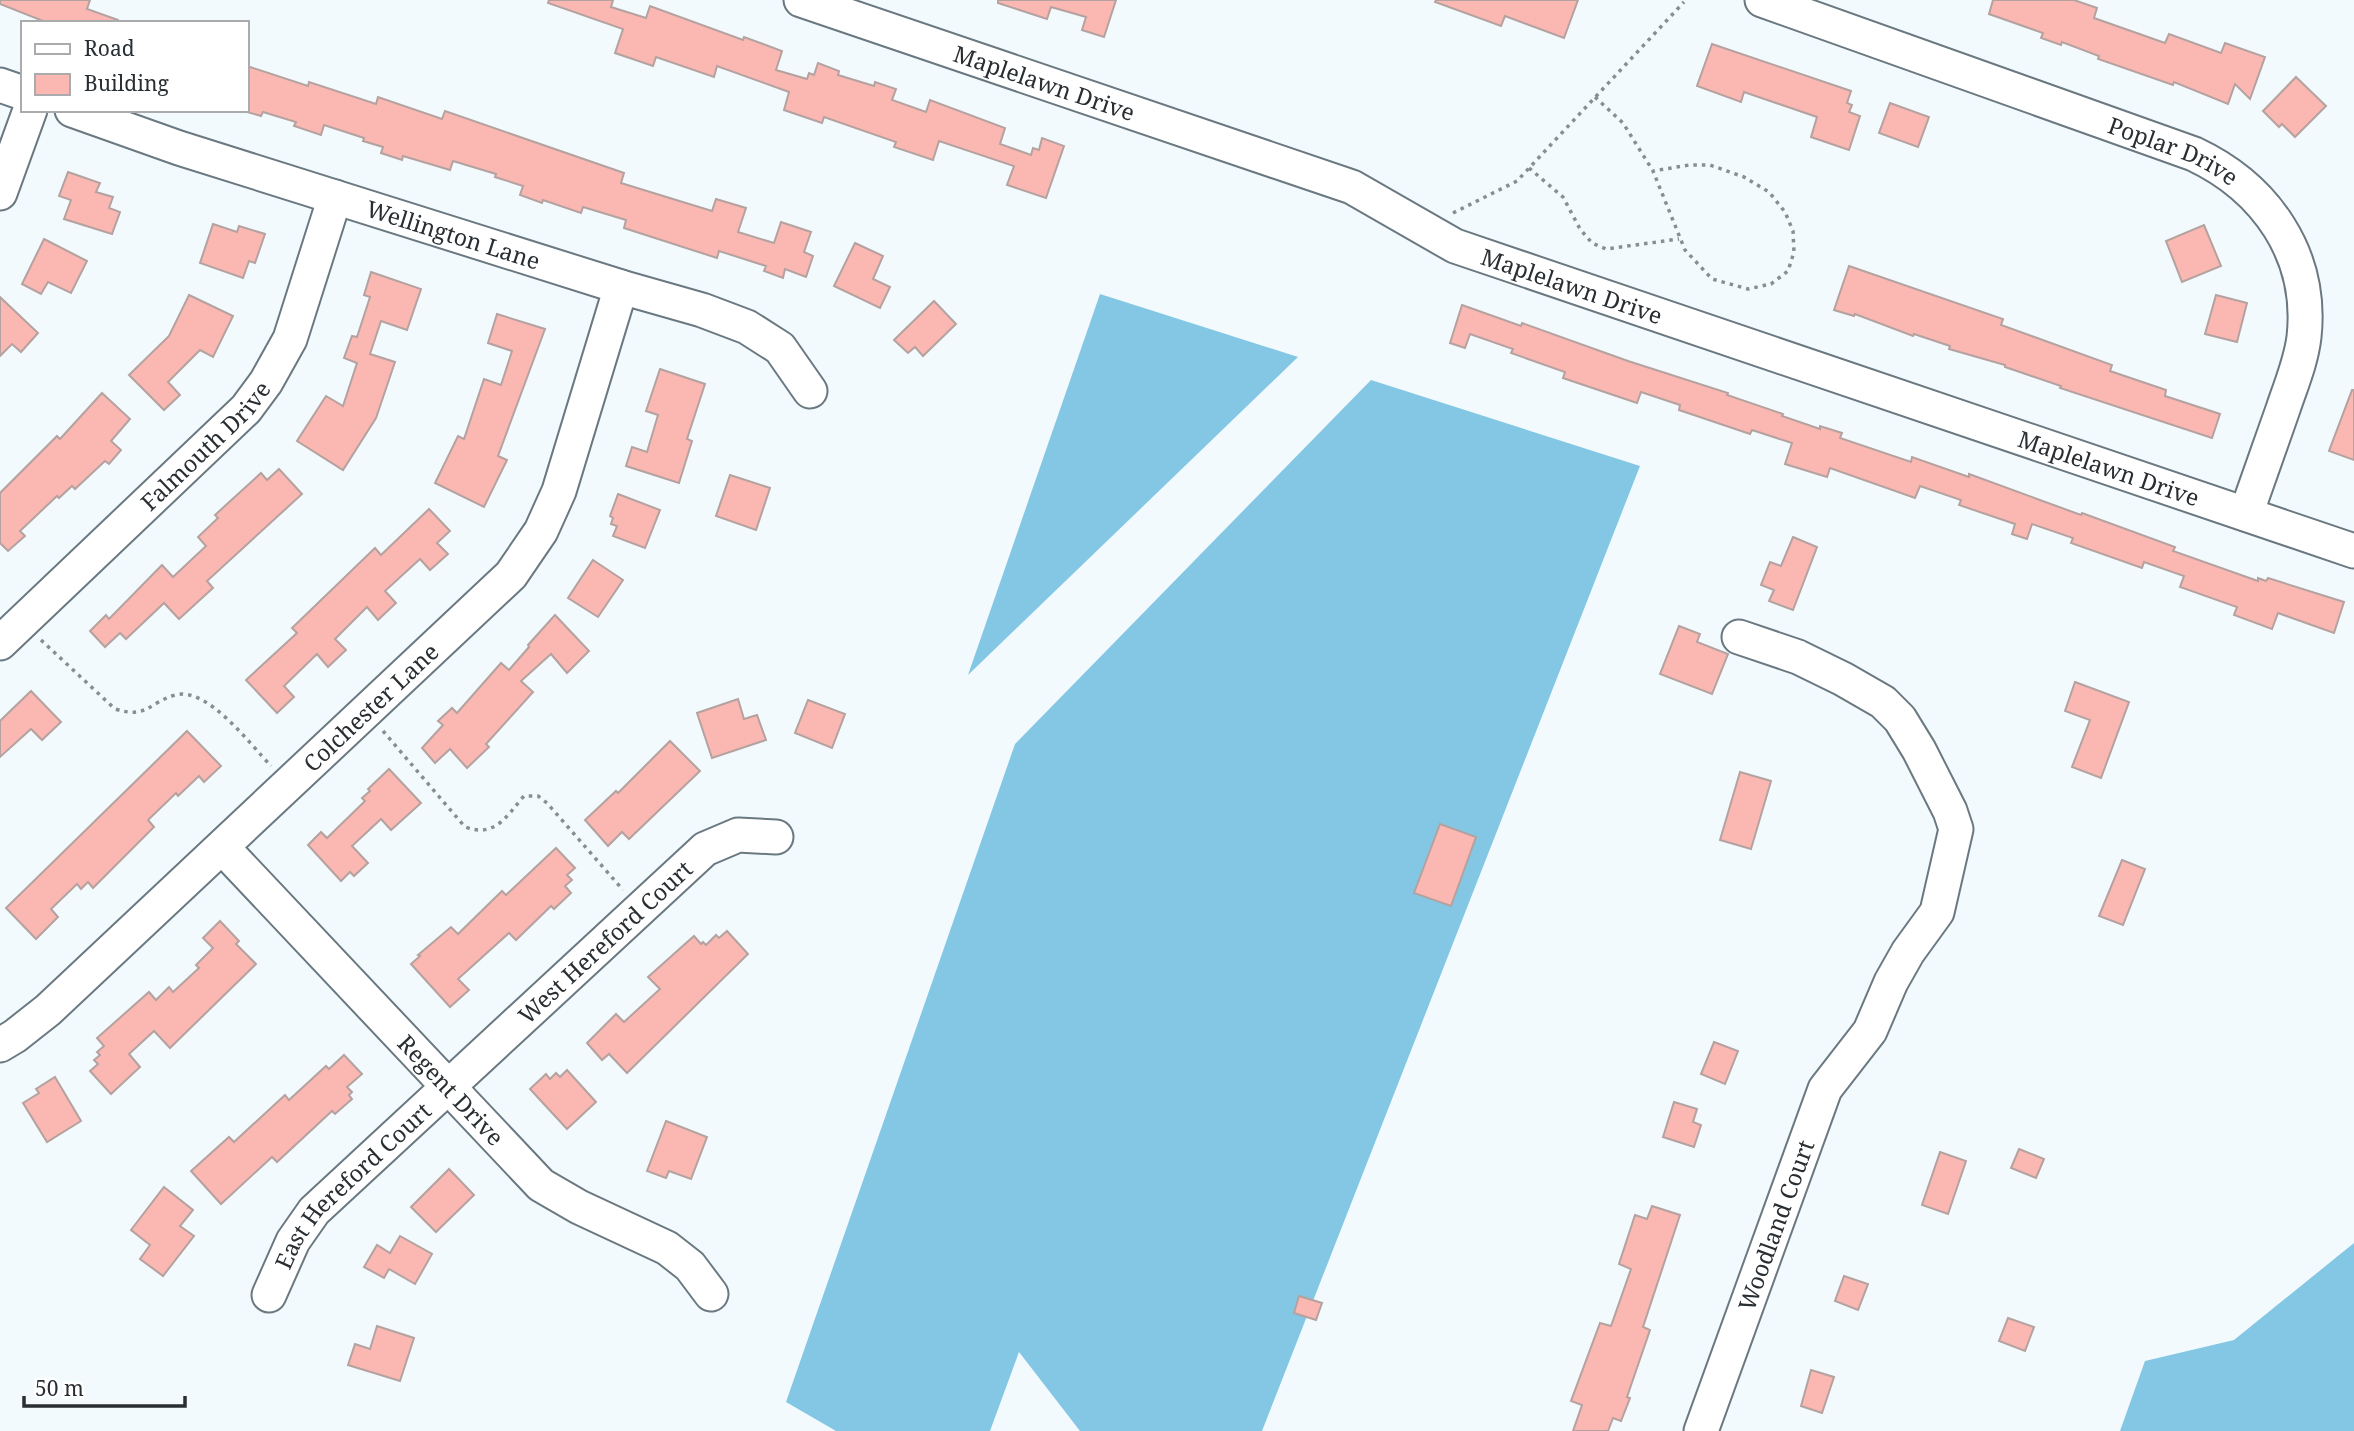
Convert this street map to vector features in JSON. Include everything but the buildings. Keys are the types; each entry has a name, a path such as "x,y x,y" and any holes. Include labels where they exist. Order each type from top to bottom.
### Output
{"street":[{"name":"Maplelawn Drive","path":"800,0 1352,187 1455,246 2354,551"},
{"name":"Poplar Drive","path":"1762,0 2194,154 2230,174 2262,202 2294,257 2301,284 2305,322 2298,366 2246,514"},
{"path":"0,85 21,92"},
{"path":"0,193 29,112"},
{"name":"Wellington Lane","path":"78,112 179,148 702,310 747,327 780,348 810,391"},
{"name":"Falmouth Drive","path":"11,632 246,409 267,382 290,339 335,197"},
{"name":"Colchester Lane","path":"0,1045 48,1010 511,575 531,549 559,491 621,287"},
{"name":"Woodland Court","path":"1701,1431 1825,1089 1870,1031 1891,982 1908,952 1937,912 1956,829 1950,811 1906,729 1883,702 1798,657 1739,637"},
{"name":"West Hereford Court","path":"448,1086 705,849 738,835 776,837"},
{"name":"Regent Drive","path":"222,847 541,1185 579,1207 667,1248 690,1266 711,1294"},
{"name":"East Hereford Court","path":"269,1294 293,1241 314,1211 448,1086"}],"path":[{"path":"1453,212 1517,181 1684,2"},
{"path":"1595,97 1623,123 1653,170 1685,250 1712,279 1748,289 1771,284 1788,271 1794,252 1793,231 1785,212 1769,192 1744,177 1710,165 1689,164 1653,170"},
{"path":"1529,169 1563,197 1580,229 1592,243 1606,249 1679,239"},
{"path":"11,632 115,709 130,714 176,695 194,694 218,710 289,785"},
{"path":"364,712 465,827 477,832 490,830 500,824 524,796 538,796 640,909"}],"shaded area":[{"path":"1100,294 1298,357 968,675"},
{"path":"1371,380 1640,466 1262,1431 1080,1431 1019,1352 990,1431 836,1431 786,1402 1015,744"},
{"path":"2354,1243 2354,1431 2120,1431 2145,1361 2234,1340"}]}
